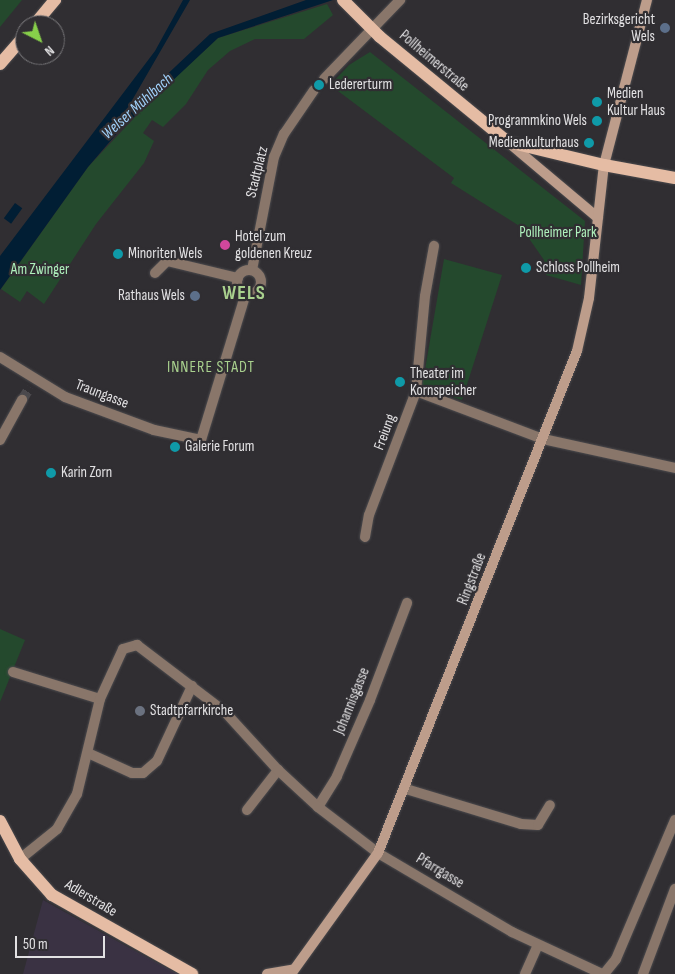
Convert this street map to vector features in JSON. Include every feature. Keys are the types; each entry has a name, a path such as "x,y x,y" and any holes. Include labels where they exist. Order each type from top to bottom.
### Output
{"main road":[{"path":"42,15 55,0"},
{"name":"Pollheimerstraße","path":"343,0 372,30 598,218"},
{"name":"Ringstraße","path":"293,971 378,853 406,789 543,439 584,326 604,165 647,0"},
{"path":"0,64 15,47"},
{"name":"Pollheimerstraße","path":"508,142 604,165 675,178"},
{"name":"Adlerstraße","path":"0,821 20,859 52,894 192,974"},
{"path":"267,974 293,971"}],"street":[{"path":"324,79 400,0"},
{"name":"Stadtplatz","path":"201,440 246,293 254,292 261,283 259,275 252,270 274,157 284,134 314,90"},
{"name":"Freiung","path":"365,537 369,515 416,391 425,296 434,246"},
{"path":"155,273 167,261 238,278"},
{"path":"238,278 245,270 252,270"},
{"path":"238,278 240,289 246,293"},
{"name":"Traungasse","path":"0,356 32,383 146,427 201,440"},
{"path":"416,391 543,439 675,468"},
{"path":"0,440 22,400"},
{"name":"Johannisgasse","path":"318,807 337,776 407,603"},
{"name":"Pfarrgasse","path":"100,699 123,649 137,645 225,712 278,770 318,807 378,853 538,945 603,974"},
{"path":"13,672 100,699 77,794 57,829 20,859"},
{"path":"88,753 132,773 143,773 157,761 192,686"},
{"path":"247,810 278,770"},
{"path":"406,789 521,824 538,825 550,805"},
{"path":"603,974 616,959 675,820"},
{"path":"643,974 675,889"},
{"path":"525,974 538,945"}],"shaded area":[{"path":"43,900 126,946 178,974 23,974"}],"green space":[{"path":"0,0 22,0 0,27"},
{"name":"Am Zwinger","path":"327,4 333,15 304,39 255,39 230,51 208,70 186,104 163,127 152,120 143,133 154,141 144,163 96,224 44,304 27,291 20,302 1,289 88,167 152,99 218,38"},
{"name":"Pollheimer Park","path":"370,52 585,221 581,285 546,275 544,260 521,227 451,183 454,178 330,85 349,65"},
{"path":"444,259 502,275 462,400 422,387"},
{"path":"0,629 25,640 0,702"}],"water":[{"name":"Welser Mühlbach","path":"183,0 190,0 123,116 210,34 306,0 333,0 218,38 119,131 88,167 0,290 0,256 155,51"},
{"path":"15,203 22,208 11,224 4,218"}],"tunnel":[{"path":"22,400 30,387"}],"place":[{"name":"Bezirksgericht Wels","path":"665,28"},
{"name":"Ledererturm","path":"319,85"},
{"name":"Medien Kultur Haus","path":"597,102"},
{"name":"Programmkino Wels","path":"597,121"},
{"name":"Medienkulturhaus","path":"589,143"},
{"name":"Hotel zum goldenen Kreuz","path":"225,245"},
{"name":"Minoriten Wels","path":"118,254"},
{"name":"Schloss Pollheim","path":"526,268"},
{"name":"Rathaus Wels","path":"195,296"},
{"name":"Theater im Kornspeicher","path":"400,382"},
{"name":"Galerie Forum","path":"175,447"},
{"name":"Karin Zorn","path":"51,473"},
{"name":"Stadtpfarrkirche","path":"140,711"}],"district":[{"name":"WELS","path":"244,293"},
{"name":"INNERE STADT","path":"211,368"}]}
